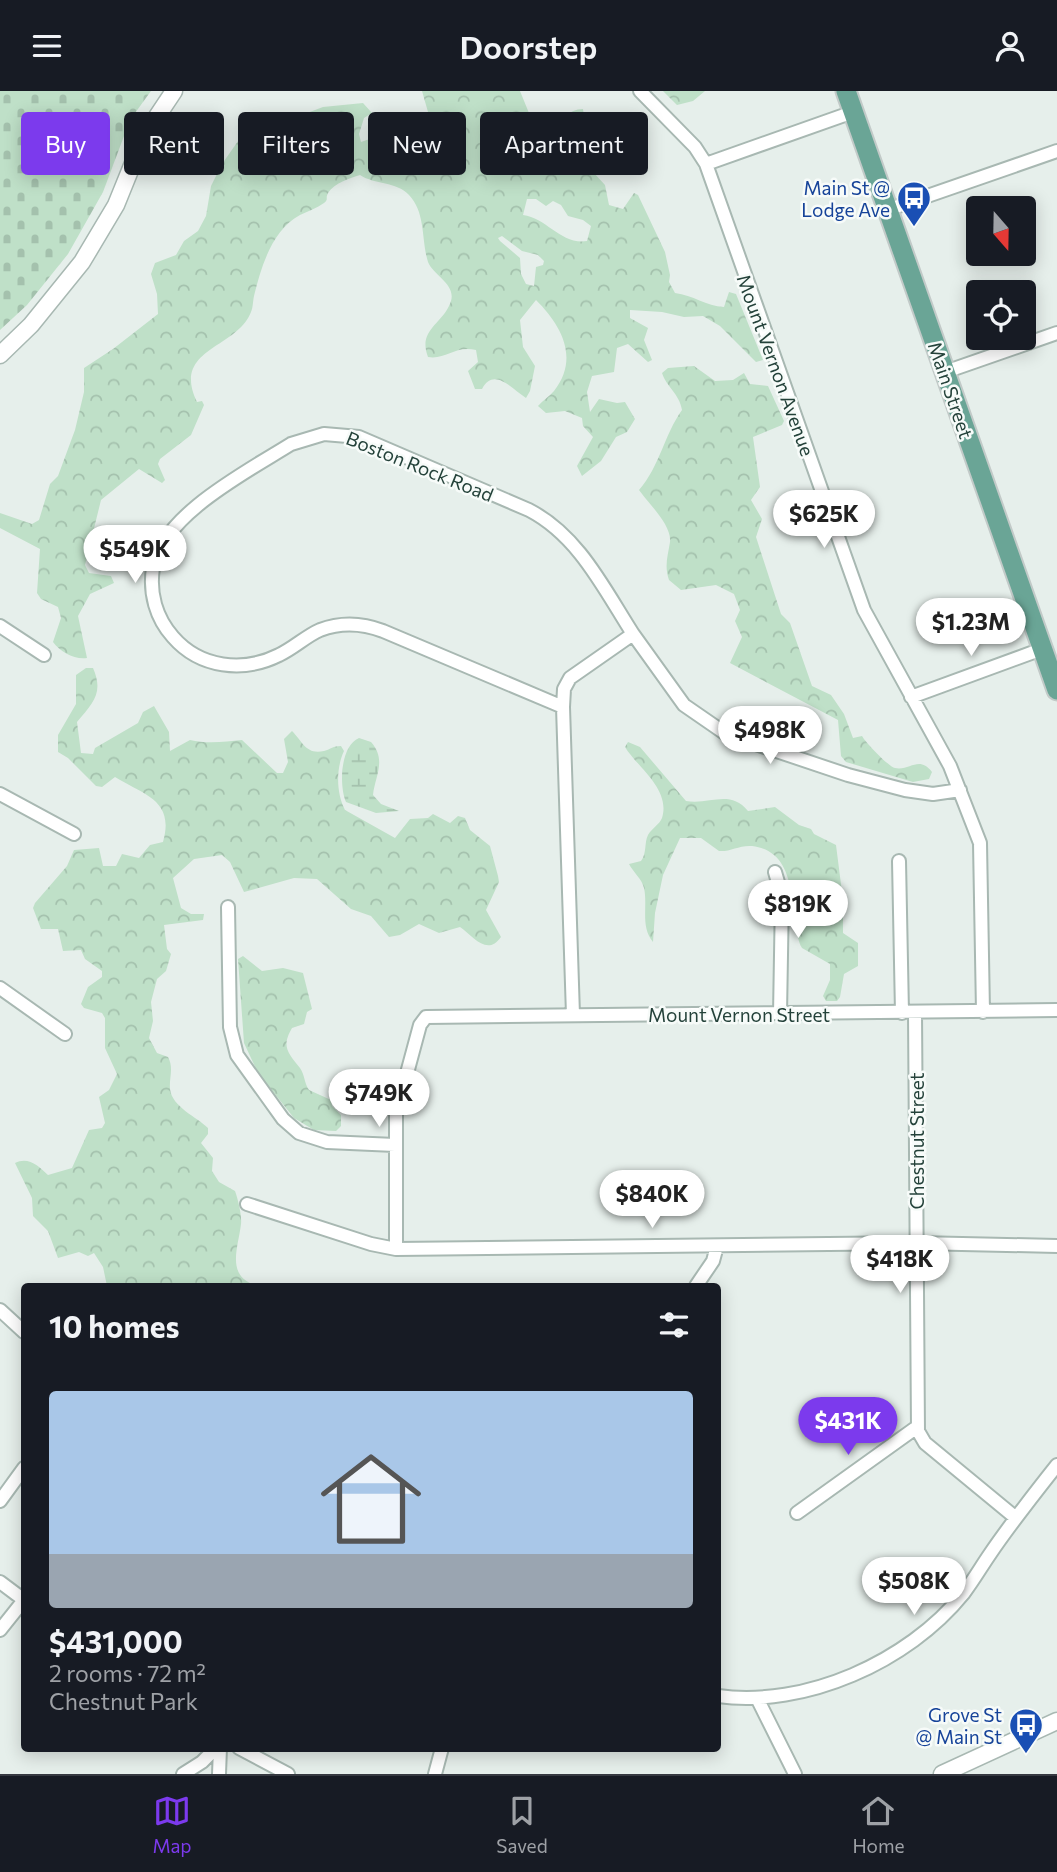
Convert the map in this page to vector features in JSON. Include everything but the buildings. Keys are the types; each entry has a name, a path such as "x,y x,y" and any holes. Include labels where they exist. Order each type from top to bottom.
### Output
{"main road":[{"name":"Main Street","path":"846,91 1057,690"}],"street":[{"path":"0,355 48,306 88,253 116,205 144,136 174,91"},
{"name":"Mount Vernon Avenue","path":"640,91 695,147 706,164 864,610 960,790 981,847 984,1012"},
{"path":"706,164 853,112"},
{"path":"887,210 1057,151"},
{"path":"945,372 1057,333"},
{"name":"Boston Rock Road","path":"563,707 383,631 360,625 321,630 261,663 240,666 210,662 183,647 158,615 152,585 156,555 165,537 186,514 291,444 324,434 350,435 529,510 550,522 576,547 684,705 726,734 848,775 905,790 933,794 960,790"},
{"path":"0,626 44,655"},
{"path":"573,1015 564,689 575,674 633,634"},
{"path":"911,697 1042,649"},
{"path":"0,794 74,834"},
{"path":"899,861 902,1013"},
{"path":"775,872 782,896 780,1014"},
{"path":"228,907 230,1027 237,1055 284,1119 299,1133 327,1142 395,1145 396,1249"},
{"path":"0,988 65,1034"},
{"name":"Mount Vernon Street","path":"395,1145 399,1099 422,1020 428,1017 1057,1010"},
{"name":"Chestnut Street","path":"915,1013 917,1427"},
{"path":"247,1204 371,1244 396,1249 917,1243 1057,1246"},
{"path":"698,1283 713,1261 717,1246"},
{"path":"0,1310 21,1329"},
{"path":"797,1513 917,1427 925,1443 1016,1518"},
{"path":"721,1696 758,1700 799,1692 874,1663 910,1642 964,1593 1057,1465"},
{"path":"0,1501 21,1472"},
{"path":"0,1582 21,1598"},
{"path":"0,1630 21,1604"},
{"path":"758,1700 795,1774"},
{"path":"942,1774 1057,1721"},
{"path":"1000,1747 1057,1729"},
{"path":"183,1774 213,1752"},
{"path":"218,1752 219,1774"},
{"path":"247,1752 288,1774"},
{"path":"435,1774 441,1752"}],"green space":[{"path":"0,91 151,91 136,112 124,112 124,136 110,173 110,112 21,112 21,175 109,175 103,192 68,254 27,305 0,330"},
{"path":"422,91 520,91 529,112 480,112 480,175 596,175 605,185 609,205 623,209 634,193 638,195 665,252 669,282 675,293 724,307 729,292 736,294 763,360 756,362 720,326 703,316 684,317 662,312 630,310 630,318 648,328 644,340 652,360 648,362 628,344 617,348 614,372 592,376 587,392 590,412 599,399 625,402 635,419 627,432 616,437 601,461 582,476 577,466 593,437 583,426 582,418 565,411 546,413 538,406 554,391 566,366 564,343 553,320 536,300 520,320 523,347 535,366 526,398 498,380 487,382 482,389 475,389 468,371 478,362 476,350 462,349 428,357 428,334 445,313 452,299 449,287 428,262 418,210 409,195 392,185 360,175 347,179 331,189 324,203 300,215 282,230 264,262 252,310 244,324 209,351 192,370 191,384 197,402 202,401 204,405 191,435 160,459 158,464 165,480 162,483 139,469 101,500 85,565 89,573 111,576 114,583 90,594 78,616 87,658 78,658 64,652 53,642 61,618 58,607 41,599 37,593 40,549 0,528 0,513 32,524 39,520 50,484 58,476 75,430 84,392 84,368 158,314 157,294 151,274 155,263 176,255 184,241 198,231 206,216 211,186 216,175 224,175 224,161 238,141 238,175 354,175 354,112 310,112 323,107 363,103 371,112 364,118 359,134 361,142 368,140 368,175 466,175 466,112 428,112","holes":["527,199 536,199 546,206 553,201 561,205 568,216 583,220 591,226 587,241 569,239 532,217 523,215","502,236 522,251 538,255 544,261 543,265 536,267 534,286 526,284 521,274 520,258 498,238"]},
{"path":"663,91 705,91 693,101 677,105"},
{"path":"694,366 715,381 733,380 744,373 750,384 768,386 784,421 782,425 753,437 760,487 751,500 762,519 756,537 781,614 790,623 812,686 831,695 844,714 853,738 862,736 895,768 919,764 927,767 932,772 929,779 913,782 846,762 841,756 838,720 730,663 742,637 735,621 740,610 734,594 716,585 681,590 669,580 667,565 670,535 639,490 652,471 682,410 662,373 668,368"},
{"path":"86,668 93,668 97,684 92,703 77,722 81,753 93,754 95,748 138,723 143,712 154,706 169,732 170,751 190,740 242,740 277,773 283,773 288,762 284,739 292,731 305,747 313,751 341,746 344,751 338,780 345,810 395,838 410,819 428,818 433,814 450,823 458,816 465,818 470,830 490,846 499,882 486,910 501,937 491,945 480,943 460,927 439,933 419,924 400,935 389,937 371,916 351,909 317,879 294,878 244,892 230,862 222,855 194,859 173,878 181,908 191,914 204,914 203,920 164,925 167,949 171,954 166,971 157,979 151,1002 153,1021 149,1038 157,1053 168,1057 170,1061 170,1089 175,1101 208,1128 208,1134 201,1143 213,1158 212,1171 219,1182 235,1191 241,1221 236,1252 237,1269 250,1283 106,1283 103,1267 94,1253 88,1256 79,1252 58,1258 48,1231 33,1216 32,1198 15,1163 29,1161 48,1175 72,1168 89,1130 102,1128 105,1123 99,1097 109,1090 117,1074 105,1048 105,1018 102,1013 84,1008 81,1004 88,987 102,977 102,971 85,959 81,950 63,951 58,929 41,929 33,908 35,903 67,866 74,850 99,848 103,866 116,866 122,854 139,858 150,845 163,842 166,828 161,808 146,794 115,777 102,787 96,786 68,758 58,752 58,735 76,704 76,675"},
{"path":"359,738 371,742 378,755 379,768 373,795 381,804 399,811 376,813 346,802 342,786 343,767 348,749"},
{"path":"628,742 640,747 686,801 727,799 741,804 748,811 775,807 799,825 811,829 814,834 836,845 843,900 843,933 858,943 858,966 844,974 837,1001 826,1001 823,996 830,980 830,964 802,948 786,873 779,860 768,851 747,846 719,851 701,838 680,838 663,875 655,913 653,942 645,923 644,888 629,864 641,861 644,855 648,835 662,818 662,797 625,747"},
{"path":"243,956 262,971 283,968 303,973 312,1009 307,1012 304,1024 292,1028 287,1040 287,1050 302,1071 309,1090 331,1100 332,1106 341,1115 341,1126 336,1131 314,1130 294,1118 258,1073 244,1043 238,959"}],"place":[{"name":"Main St @ Lodge Ave","path":"914,228"},
{"name":"Grove St @ Main St","path":"1026,1755"}]}
